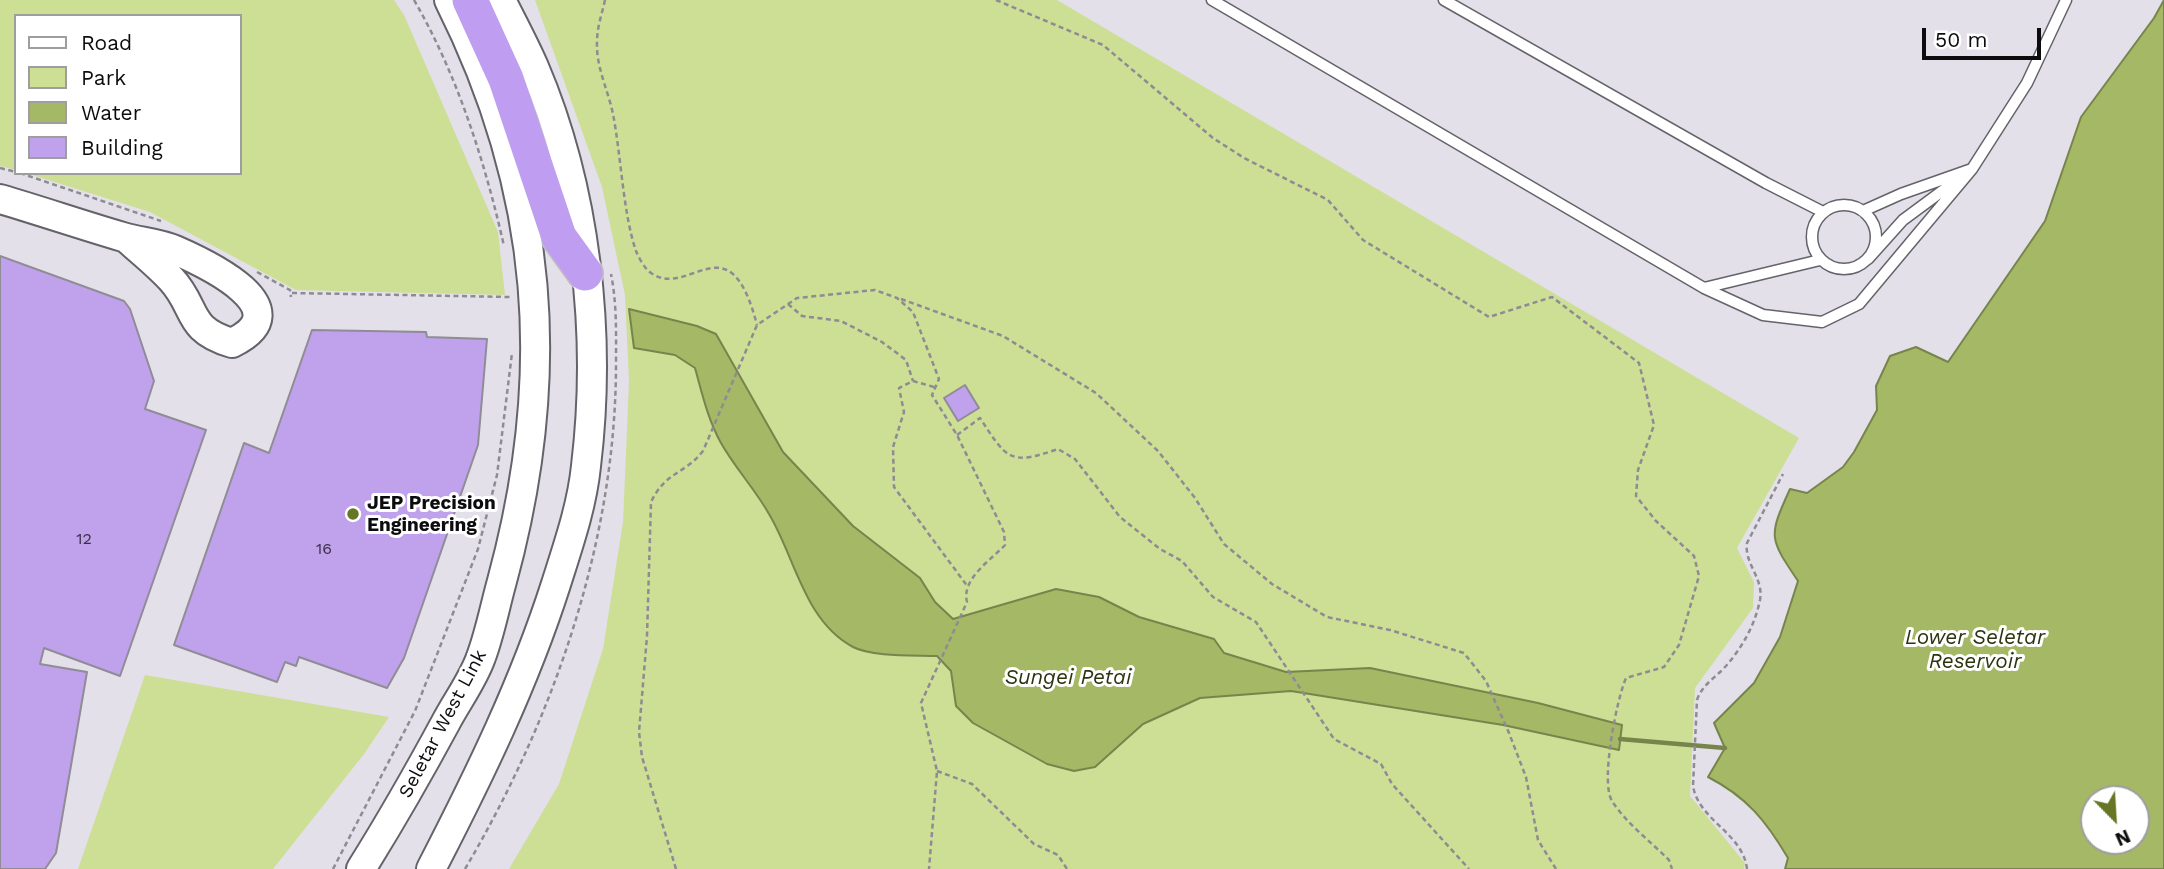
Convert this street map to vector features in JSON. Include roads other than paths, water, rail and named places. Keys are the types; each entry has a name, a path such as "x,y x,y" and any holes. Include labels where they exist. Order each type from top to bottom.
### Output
{"highway":[{"path":"470,0 485,27 506,79 559,237 585,273"}],"main road":[{"name":"Seletar West Link","path":"361,869 397,811 481,658 527,474 537,320 530,247 519,188 501,120 449,0"},
{"path":"431,869 476,783 532,657 567,551 587,456 591,394 581,230 557,133 534,68 501,0"},
{"path":"0,199 126,238 173,249 247,290 258,311 257,321 249,332 232,343 209,335 197,324 173,281 126,238"}],"lane":[{"path":"1212,0 1704,288 1763,315 1822,322 1859,304 1972,169 2027,83 2066,0"},
{"path":"1444,0 1766,183 1824,212"},
{"path":"1864,211 1900,194 1972,169"},
{"path":"1868,259 1877,239 1871,219 1864,211 1844,205 1824,212 1812,230 1814,251 1820,260 1829,266 1850,270 1868,259 1903,220 1972,169"},
{"path":"1704,288 1820,260"}],"water":[{"name":"Lower Seletar Reservoir","path":"2164,0 2164,869 1785,869 1788,858 1763,821 1734,793 1708,777 1725,748 1714,723 1754,683 1780,637 1798,581 1781,555 1775,537 1775,528 1783,505 1790,489 1807,493 1843,467 1854,452 1877,410 1876,386 1890,356 1916,347 1948,362 2045,221 2081,117 2154,18"},
{"name":"Sungei Petai","path":"629,309 697,326 716,334 783,452 853,526 920,578 935,602 953,619 1056,589 1099,597 1139,617 1214,639 1224,653 1286,672 1370,668 1538,703 1622,725 1619,750 1503,725 1291,691 1200,698 1143,724 1095,767 1074,771 1047,764 973,723 956,706 951,671 937,656 871,652 853,647 836,636 812,605 769,514 716,434 695,368 675,355 634,348"}],"waterway":[{"name":"Sungei Petai","path":"1620,739 1725,748"}],"place":[{"name":"JEP Precision Engineering","path":"353,514"}]}
